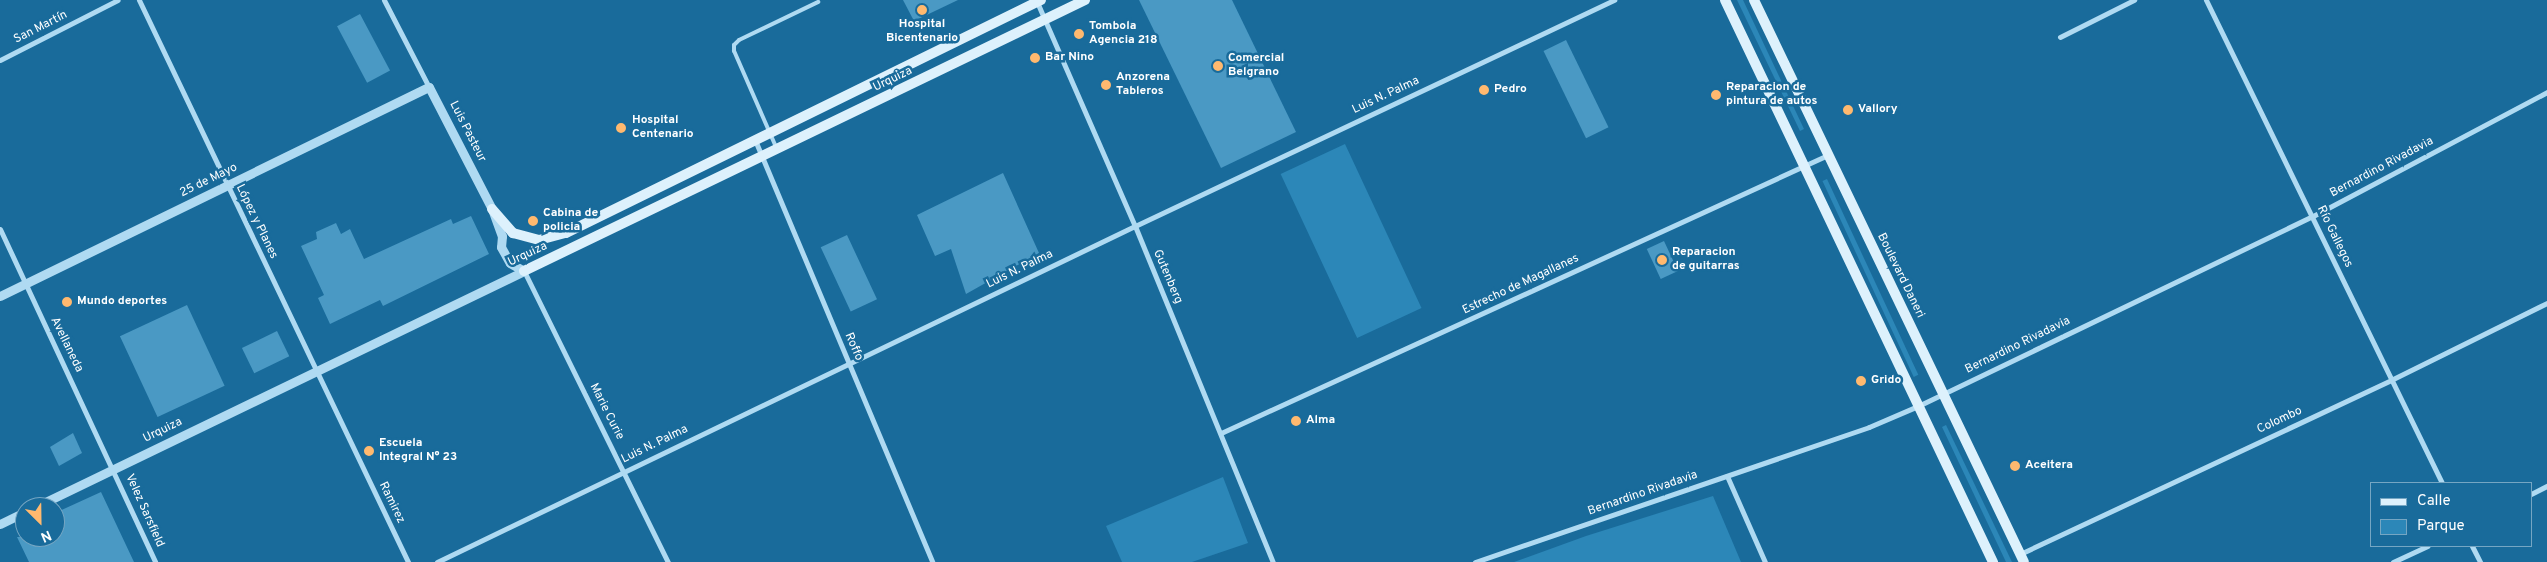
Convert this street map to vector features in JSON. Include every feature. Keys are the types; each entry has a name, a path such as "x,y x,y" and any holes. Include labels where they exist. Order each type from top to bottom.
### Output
{"main road":[{"name":"Urquiza","path":"524,271 762,158 1085,0"},
{"path":"1725,0 1993,562"},
{"name":"Boulevard Daneri","path":"1754,0 2022,558"},
{"name":"Urquiza","path":"492,209 513,233 539,240 566,233 754,139 1039,1"}],"street":[{"name":"San Martín","path":"0,60 118,0"},
{"name":"López y Planes","path":"139,0 316,371"},
{"name":"Luis Pasteur","path":"384,0 492,209 502,236 501,248 510,264 524,271"},
{"name":"Luis N. Palma","path":"437,562 624,470 1135,226 1614,0"},
{"path":"2060,37 2134,0"},
{"name":"Río Gallegos","path":"2206,0 2442,482"},
{"name":"Gutenberg","path":"1039,1 1045,19 1135,226 1273,562"},
{"name":"25 de Mayo","path":"0,296 429,87"},
{"name":"Bernardino Rivadavia","path":"1475,562 1869,427 1918,406 2313,216 2547,92"},
{"name":"Roffo","path":"754,139 932,562"},
{"name":"Estrecho de Magallanes","path":"1221,433 1828,155"},
{"name":"Avellaneda","path":"0,228 114,469"},
{"name":"Urquiza","path":"56,497 524,271"},
{"name":"Marie Curie","path":"524,271 668,562"},
{"name":"Colombo","path":"2022,558 2547,304"},
{"name":"Ramirez","path":"316,371 408,562"},
{"name":"Velez Sarsfield","path":"114,469 155,562"},
{"path":"1727,476 1765,562"},
{"path":"2532,494 2547,486"},
{"path":"0,524 15,517"},
{"path":"2393,562 2425,547"},
{"path":"2472,547 2480,562"}],"lane":[{"path":"777,150 734,51 734,45 738,40 818,2"}],"green space":[{"path":"1737,0 1743,0 1804,129 1800,131"},
{"path":"1345,144 1421,308 1357,338 1281,174"},
{"path":"1827,179 1918,375 1914,377 1822,181"},
{"path":"1946,425 2012,562 2006,562 1942,427"},
{"path":"1223,477 1248,543 1192,562 1122,562 1106,526"},
{"path":"1713,496 1741,562 1514,562 1586,536"}],"building":[{"name":"Hospital Bicentenario","path":"903,0 958,0 914,21"},
{"name":"Comercial Belgrano","path":"1139,0 1232,0 1296,132 1221,168"},
{"path":"360,14 390,71 367,83 337,26"},
{"path":"1566,40 1609,127 1586,138 1544,51"},
{"path":"1003,173 1039,253 966,294 951,249 935,256 917,215"},
{"path":"471,216 489,254 383,306 380,300 330,324 318,298 324,295 301,246 317,239 316,232 336,223 341,234 350,229 364,259 451,219 453,224"},
{"path":"847,235 877,299 851,312 821,247"},
{"name":"Reparacion de guitarras","path":"1664,241 1678,271 1661,279 1647,249"},
{"path":"187,305 225,386 158,417 120,336"},
{"path":"277,331 289,356 254,373 242,348"},
{"path":"73,433 82,453 59,466 50,447"},
{"path":"101,492 134,562 29,562 22,547 65,547 65,508"}],"place":[{"name":"Hospital Bicentenario","path":"922,10"},
{"name":"Tombola Agencia 218","path":"1079,34"},
{"name":"Bar Nino","path":"1035,58"},
{"name":"Comercial Belgrano","path":"1218,66"},
{"name":"Anzorena Tableros","path":"1106,85"},
{"name":"Pedro","path":"1484,90"},
{"name":"Reparacion de pintura de autos","path":"1716,95"},
{"name":"Vallory","path":"1848,110"},
{"name":"Hospital Centenario","path":"621,128"},
{"name":"Cabina de policia","path":"533,221"},
{"name":"Reparacion de guitarras","path":"1662,260"},
{"name":"Mundo deportes","path":"67,302"},
{"name":"Grido","path":"1861,381"},
{"name":"Alma","path":"1296,421"},
{"name":"Escuela Integral N° 23","path":"369,451"},
{"name":"Aceitera","path":"2015,466"}]}
